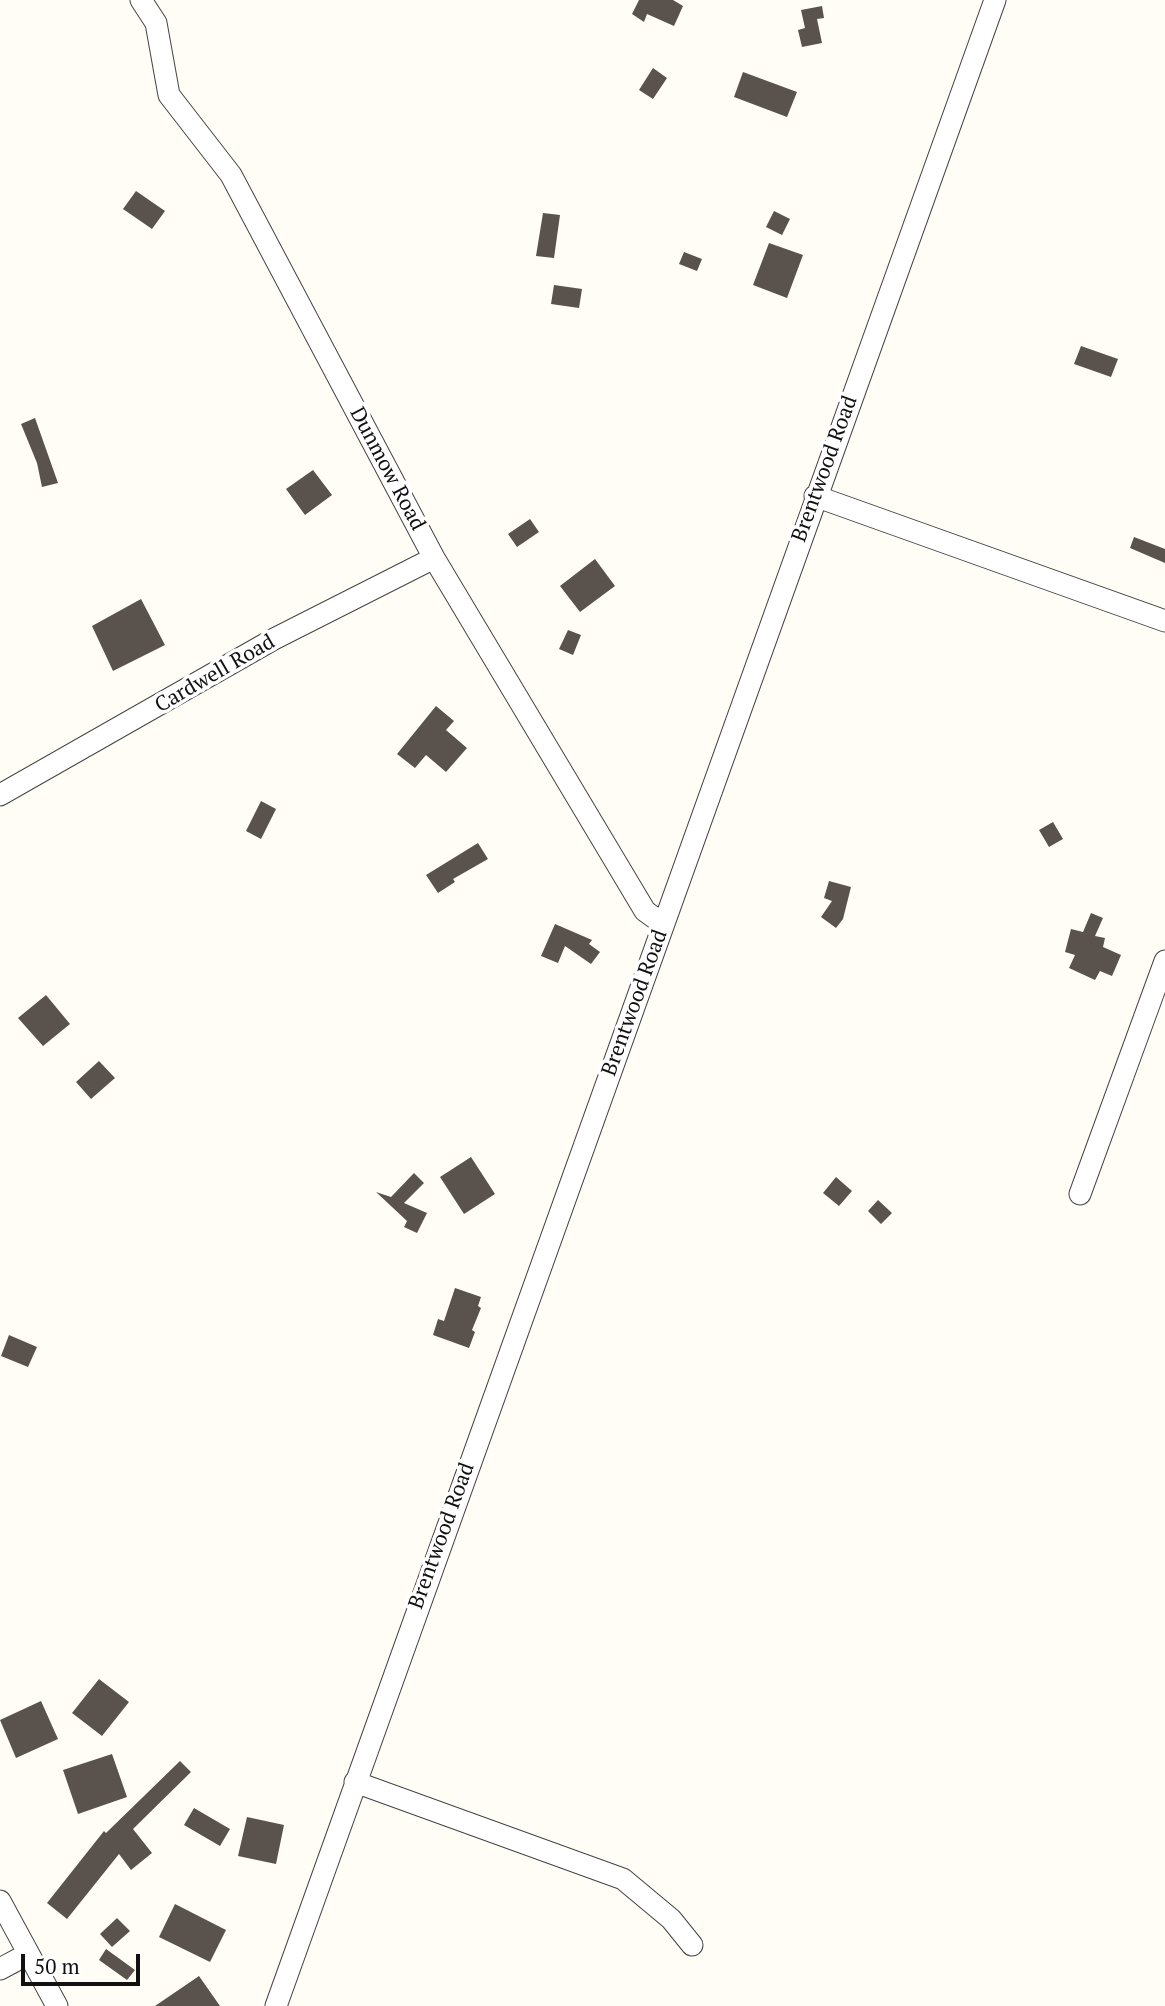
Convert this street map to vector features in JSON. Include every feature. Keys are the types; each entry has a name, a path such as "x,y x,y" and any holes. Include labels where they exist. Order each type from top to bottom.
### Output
{"street":[{"name":"Dunmow Road","path":"141,0 156,23 169,94 231,175 434,558 645,911 663,924"},
{"name":"Brentwood Road","path":"276,2006 995,0"},
{"path":"815,496 1165,621"},
{"name":"Cardwell Road","path":"0,796 274,639 434,558"},
{"path":"1080,1194 1165,961"},
{"path":"355,1782 623,1879 671,1919 692,1945"},
{"path":"0,1901 57,2006"},
{"path":"0,1969 28,1954"}],"building":[{"path":"639,0 673,0 683,6 674,26 647,14 644,22 632,14"},
{"path":"822,6 824,18 817,19 822,43 802,47 798,30 805,28 801,10"},
{"path":"653,68 667,78 653,99 639,90"},
{"path":"743,72 797,92 787,117 734,97"},
{"path":"136,191 165,211 152,229 123,209"},
{"path":"774,211 790,219 782,235 766,227"},
{"path":"543,213 560,215 554,258 536,256"},
{"path":"769,243 803,255 787,298 753,285"},
{"path":"684,252 702,259 697,271 679,264"},
{"path":"554,285 582,289 579,308 551,304"},
{"path":"1081,346 1118,359 1111,377 1074,364"},
{"path":"35,418 58,483 42,487 37,463 21,424"},
{"path":"313,470 332,495 305,515 286,489"},
{"path":"530,519 539,532 517,547 508,534"},
{"path":"1134,537 1165,549 1165,563 1130,548"},
{"path":"595,559 615,586 580,612 560,586"},
{"path":"141,599 165,645 113,671 92,626"},
{"path":"568,630 581,635 573,655 559,649"},
{"path":"436,706 454,721 446,730 467,748 446,772 426,755 415,768 397,754"},
{"path":"261,801 276,809 261,839 246,831"},
{"path":"1053,822 1063,839 1049,847 1039,830"},
{"path":"478,843 488,859 453,879 455,882 438,893 426,875"},
{"path":"829,881 851,887 843,919 836,928 821,917 832,901 824,898"},
{"path":"1091,913 1103,918 1095,936 1105,938 1103,947 1121,955 1112,976 1100,971 1095,980 1069,968 1075,955 1065,952 1071,929 1083,932"},
{"path":"555,924 592,940 589,944 600,952 591,964 565,946 558,963 541,956"},
{"path":"46,995 70,1024 43,1046 18,1018"},
{"path":"99,1061 115,1078 91,1099 76,1082"},
{"path":"471,1157 495,1194 464,1214 440,1177"},
{"path":"414,1173 424,1183 404,1203 427,1213 417,1233 404,1227 407,1221 376,1192 391,1197"},
{"path":"836,1177 852,1191 839,1206 823,1193"},
{"path":"878,1200 892,1213 881,1224 868,1211"},
{"path":"455,1288 481,1297 478,1306 481,1308 472,1330 475,1332 469,1348 433,1335 438,1319 444,1321"},
{"path":"9,1335 37,1347 28,1367 1,1356"},
{"path":"99,1679 129,1702 102,1736 72,1713"},
{"path":"41,1701 58,1739 16,1758 0,1720"},
{"path":"112,1754 127,1797 78,1814 63,1770"},
{"path":"180,1761 191,1772 133,1829 152,1853 131,1870 119,1854 67,1919 47,1903 104,1831 106,1833"},
{"path":"194,1808 230,1829 220,1846 184,1825"},
{"path":"247,1817 284,1825 276,1864 238,1856"},
{"path":"175,1904 226,1930 210,1962 159,1937"},
{"path":"117,1918 130,1931 112,1947 100,1934"},
{"path":"106,1949 135,1970 127,1980 99,1960"},
{"path":"199,1976 220,2006 155,2006"}]}
